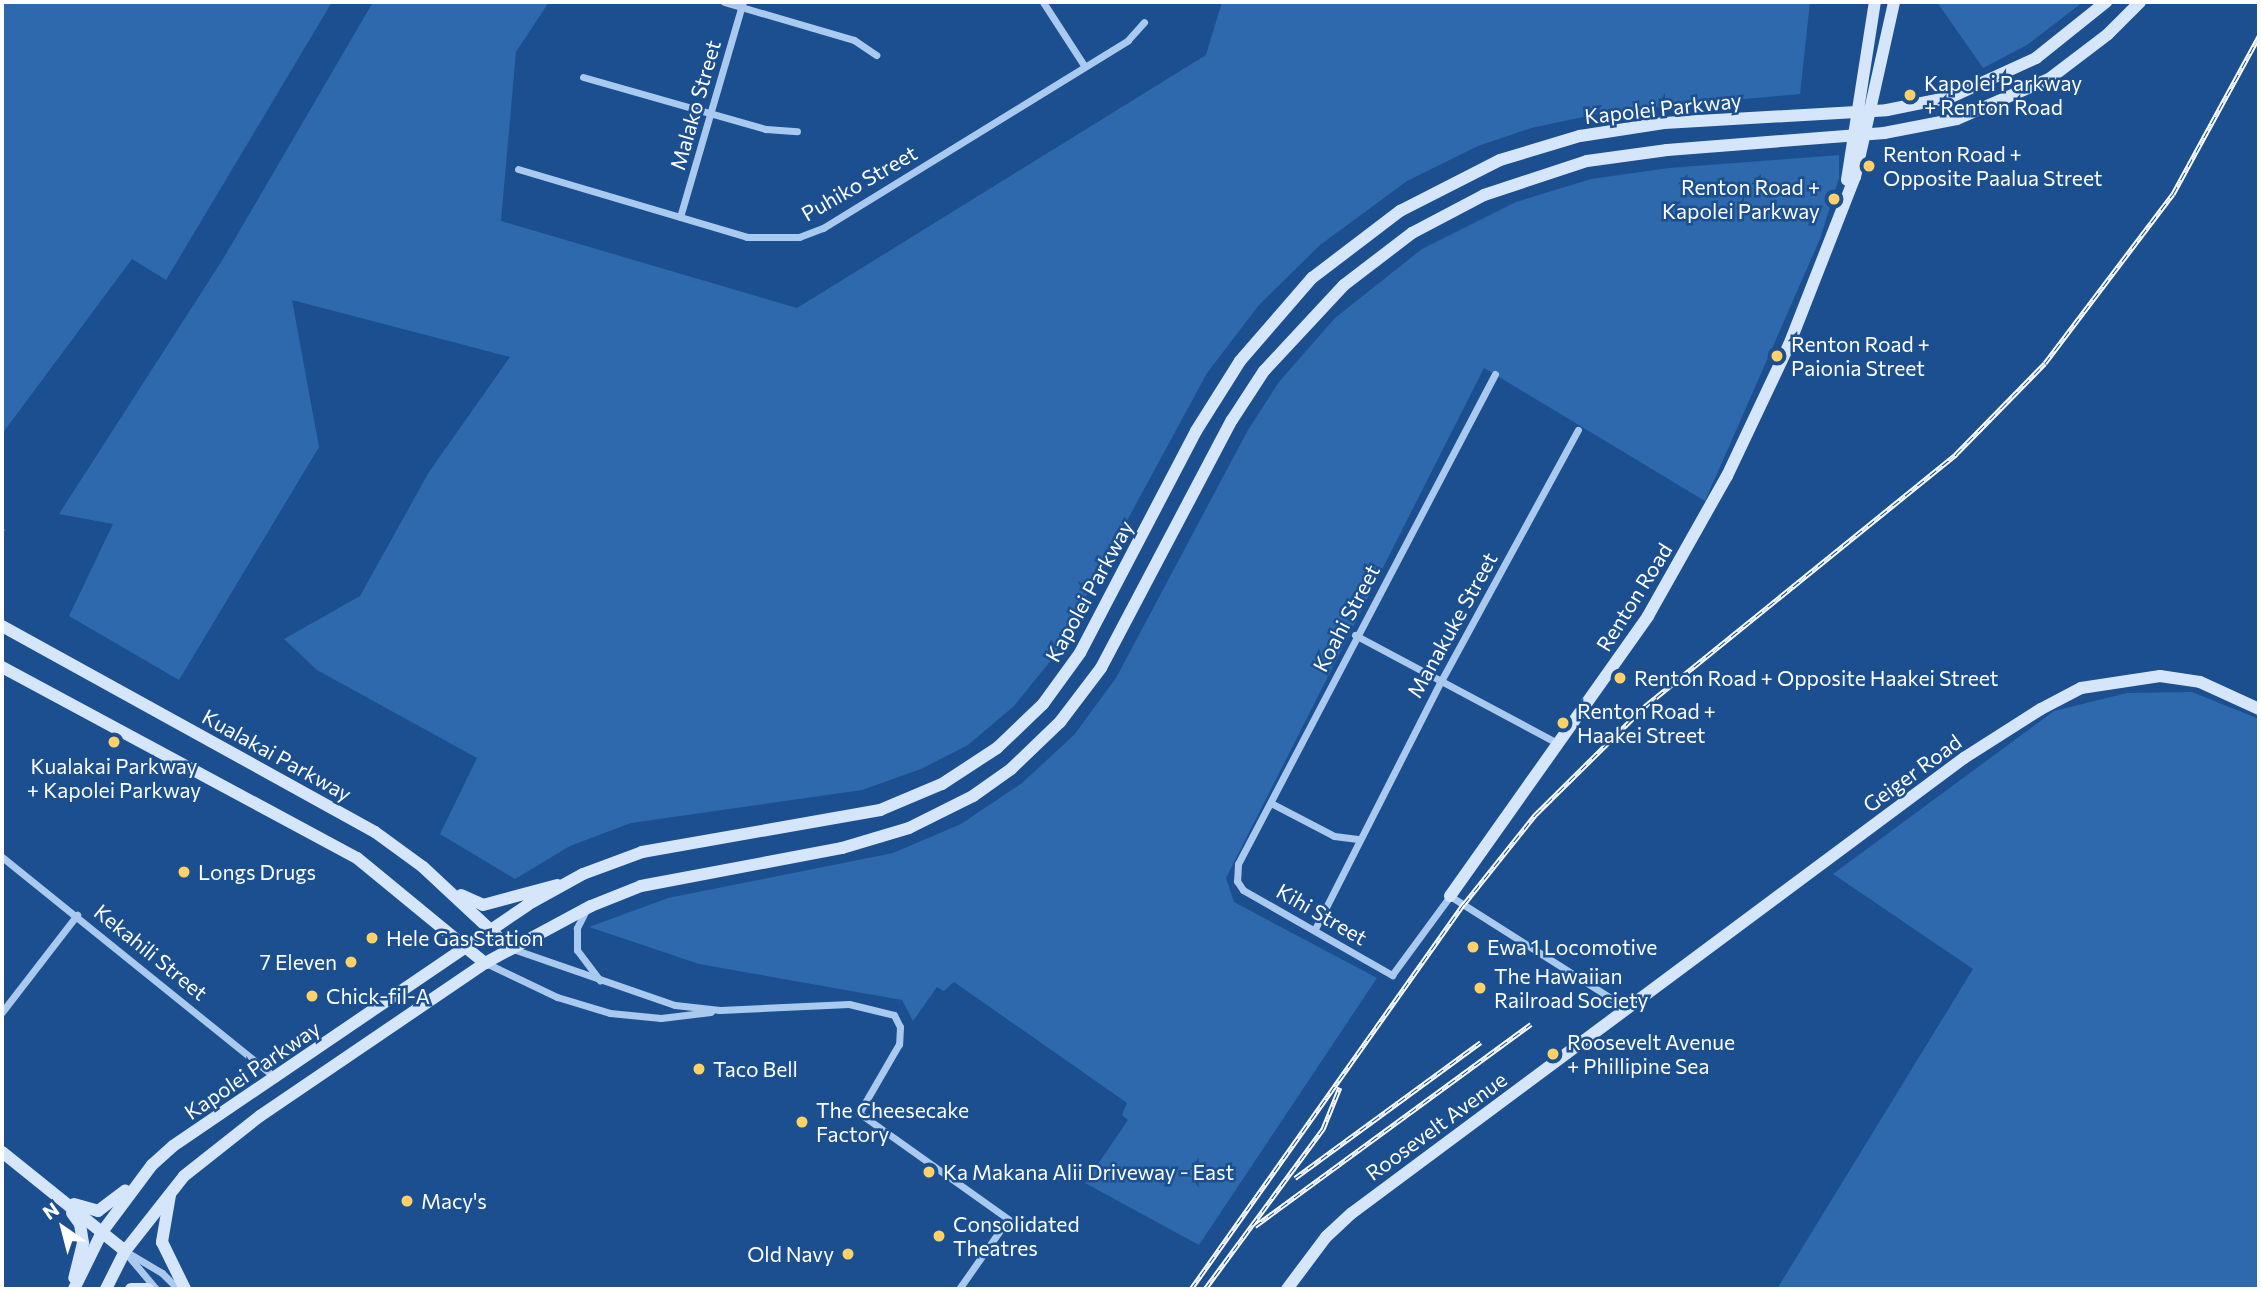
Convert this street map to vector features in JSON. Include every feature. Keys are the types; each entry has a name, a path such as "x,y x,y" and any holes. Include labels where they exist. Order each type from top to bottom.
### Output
{"main road":[{"name":"Renton Road","path":"1859,136 1857,111 1875,2"},
{"name":"Renton Road","path":"1450,896 1648,616 1727,476 1789,345 1844,201 1859,136 1871,110 1894,2"},
{"name":"Kapolei Parkway","path":"72,1289 102,1232 152,1165 173,1146 276,1078 492,927 564,884 642,852 880,810 942,784 997,748 1043,704 1080,653 1210,407 1256,339 1333,260 1424,196 1500,160 1599,132 1928,103 1994,80 2055,46 2106,2"},
{"name":"Kapolei Parkway","path":"106,1289 125,1251 171,1192 260,1116 485,963 591,906 663,880 887,835 952,807 1011,769 1060,722 1101,668 1232,420 1264,371 1344,285 1412,233 1484,195 1587,161 1640,152 1859,136 1957,119 2028,91 2090,50 2140,2"},
{"name":"Kualakai Parkway","path":"2,626 349,816 400,849 450,890 492,927 511,949"},
{"path":"2,667 357,858 468,945 485,963"},
{"name":"Geiger Road","path":"1625,1012 1964,758 2081,688 2160,676 2200,682 2259,709"},
{"path":"450,890 483,905 564,884"},
{"name":"Roosevelt Avenue","path":"1287,1289 1343,1220 1625,1012"},
{"path":"62,1198 91,1211 109,1206 152,1160 173,1146"},
{"path":"2,1152 125,1251"},
{"path":"171,1192 162,1242 185,1289"},
{"path":"62,1198 80,1224 83,1243 72,1289"},
{"path":"131,1289 148,1289"}],"street":[{"path":"724,2 742,4 854,40 876,55"},
{"path":"1043,2 1085,67"},
{"name":"Malako Street","path":"680,217 742,4"},
{"name":"Puhiko Street","path":"518,169 760,239 811,233 1128,40 1144,22"},
{"path":"583,77 773,131 797,131"},
{"name":"Koahi Street","path":"1237,881 1238,864 1355,635 1495,374"},
{"name":"Manakuke Street","path":"1315,929 1358,839 1441,681 1578,430"},
{"path":"1355,635 1559,745"},
{"path":"1271,803 1334,836 1358,839"},
{"name":"Kekahili Street","path":"2,857 276,1078"},
{"name":"Kihi Street","path":"1237,881 1244,890 1392,975"},
{"path":"1450,896 1612,999 1625,1012"},
{"name":"Renton Road","path":"1392,975 1450,896"},
{"path":"591,906 579,922 575,943 583,962 601,981"},
{"path":"2,1013 77,915"},
{"path":"511,949 666,1003 720,1010"},
{"path":"485,963 557,997 610,1013 661,1018 720,1010 833,1003 875,1007 894,1015 900,1027 900,1044 859,1113 1008,1219 959,1289"},
{"path":"2,997 9,1003"},
{"path":"125,1251 156,1289"},
{"path":"125,1251 162,1273 178,1289"}],"shaded area":[{"path":"2,2 332,2 166,280 132,259 2,434"},
{"path":"373,2 549,2 516,52 501,221 797,308 1206,55 1222,2 1810,2 1800,94 1612,111 1531,128 1478,146 1407,181 1320,245 1259,305 1207,373 1052,659 1014,706 968,745 921,769 862,790 631,823 570,846 515,879 440,834 477,758 317,670 284,639 360,596 429,472 510,357 292,300 319,447 179,680 69,616 113,524 59,514 223,259"},
{"path":"1937,2 2083,2 2027,45 1983,68"},
{"path":"1839,155 1839,178 1820,239 1705,501 1484,368 1226,878 1234,902 1377,978 1199,1245 1085,1183 1128,1120 1122,1115 1127,1103 954,982 944,991 937,987 913,1021 902,1000 699,964 589,927 668,898 893,853 961,824 1022,783 1074,735 1116,678 1248,430 1279,382 1335,318 1422,249 1516,202 1591,179 1669,168"},
{"path":"2192,692 2259,719 2259,1289 1777,1289 1973,969 1833,874 2054,711 2127,693"}],"railway":[{"path":"1191,1289 1464,904 1535,815 1644,707 1956,454 2045,363 2173,194 2259,36"},
{"path":"1255,1226 1531,1024"},
{"path":"1295,1178 1481,1042"},
{"path":"1205,1289 1323,1129 1340,1087"}],"place":[{"name":"Kapolei Parkway + Renton Road","path":"1910,95"},
{"name":"Renton Road + Opposite Paalua Street","path":"1869,166"},
{"name":"Renton Road + Kapolei Parkway","path":"1834,199"},
{"name":"Renton Road + Paionia Street","path":"1777,356"},
{"name":"Renton Road + Opposite Haakei Street","path":"1620,678"},
{"name":"Renton Road + Haakei Street","path":"1563,723"},
{"name":"Kualakai Parkway + Kapolei Parkway","path":"114,742"},
{"name":"Longs Drugs","path":"184,872"},
{"name":"Hele Gas Station","path":"372,938"},
{"name":"Ewa 1 Locomotive","path":"1473,947"},
{"name":"7 Eleven","path":"351,962"},
{"name":"The Hawaiian Railroad Society","path":"1480,988"},
{"name":"Chick-fil-A","path":"312,996"},
{"name":"Roosevelt Avenue + Phillipine Sea","path":"1553,1054"},
{"name":"Taco Bell","path":"699,1069"},
{"name":"The Cheesecake Factory","path":"802,1122"},
{"name":"Ka Makana Alii Driveway - East","path":"929,1172"},
{"name":"Macy's","path":"407,1201"},
{"name":"Consolidated Theatres","path":"939,1236"},
{"name":"Old Navy","path":"848,1254"}]}
